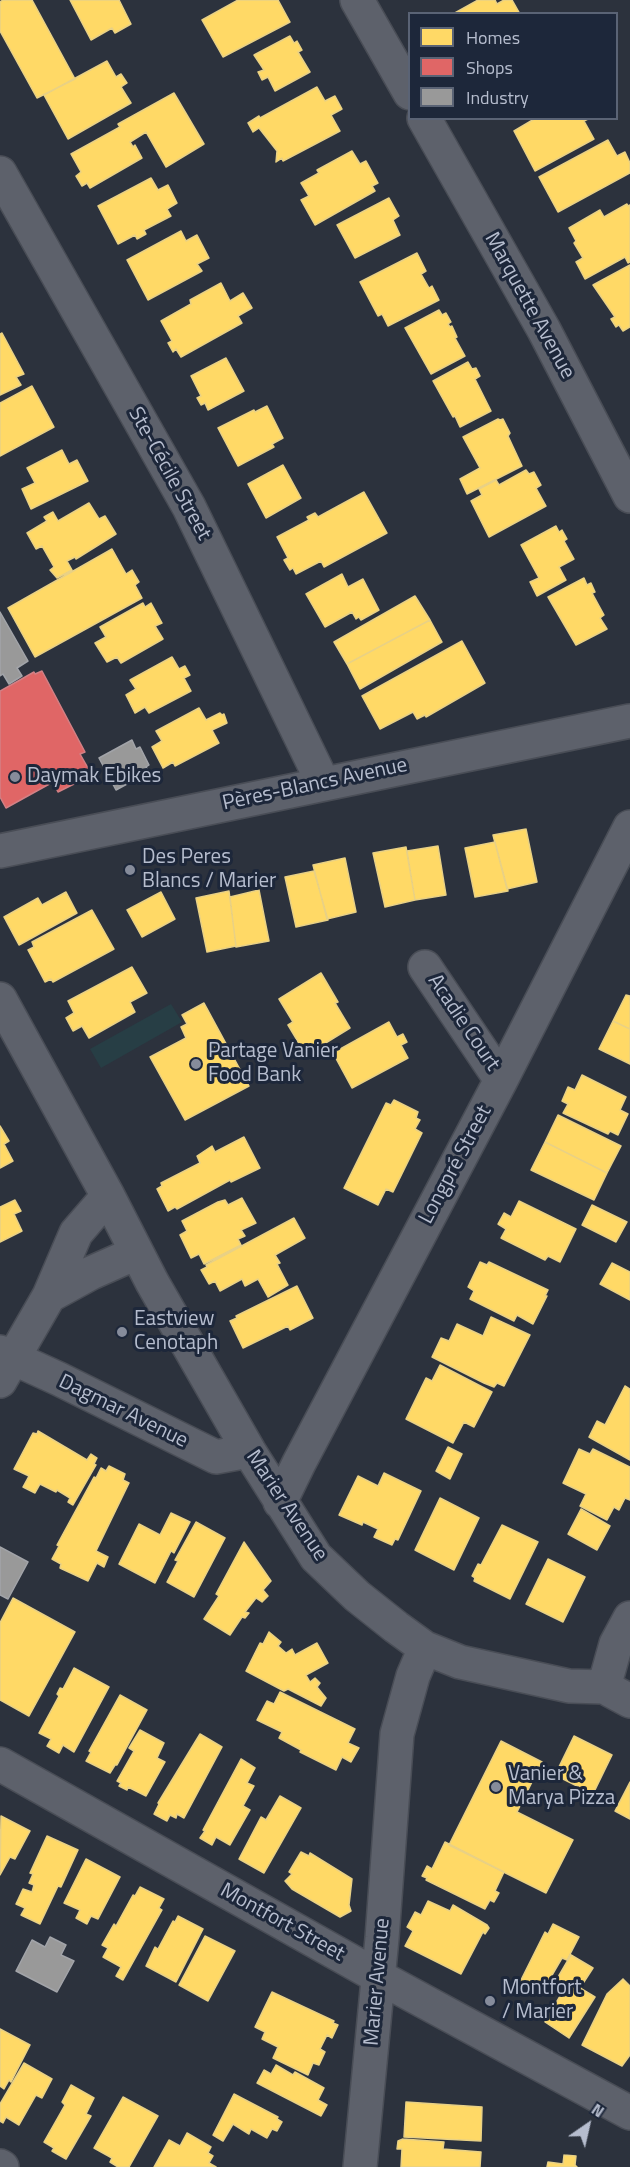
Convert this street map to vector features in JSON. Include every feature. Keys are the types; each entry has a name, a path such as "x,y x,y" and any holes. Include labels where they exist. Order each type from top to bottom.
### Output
{"street":[{"path":"357,0 408,89"},
{"name":"Marquette Avenue","path":"425,120 544,330 630,496"},
{"name":"Ste-Cécile Street","path":"0,173 189,507 323,783"},
{"name":"Pères-Blancs Avenue","path":"0,851 630,721"},
{"name":"Longpré Street","path":"280,1502 501,1080 630,827"},
{"name":"Acadie Court","path":"426,966 501,1080"},
{"name":"Marier Avenue","path":"0,999 108,1196 136,1253 249,1450 316,1557 357,1596 425,1648 413,1676 397,1734 379,1977 360,2167"},
{"path":"4,1364 49,1296 76,1233 108,1196"},
{"path":"49,1296 91,1273 136,1253"},
{"name":"Dagmar Avenue","path":"4,1364 59,1379 216,1458 249,1450"},
{"path":"425,1648 460,1662 617,1694 616,1644 630,1618"},
{"name":"Montfort Street","path":"0,1764 379,1977 630,2113"}],"shaded area":[{"path":"171,1004 182,1022 101,1068 90,1049"}],"building: Homes":[{"path":"3,0 32,0 75,79 37,98 0,31 0,2"},
{"path":"70,0 119,0 131,24 115,33 112,28 91,40"},
{"path":"238,0 278,0 290,22 223,57 202,20"},
{"path":"478,0 495,0 497,4 504,0 512,0 519,12 457,12"},
{"path":"290,36 294,43 297,41 302,50 298,52 310,72 275,91 268,77 262,80 258,72 264,70 254,55"},
{"path":"107,61 116,77 121,74 127,83 121,87 131,103 68,139 44,95"},
{"path":"317,87 325,101 335,96 342,109 331,115 340,131 283,161 282,158 276,162 277,151 259,128 253,132 248,123"},
{"path":"174,93 204,144 166,167 146,132 130,142 133,147 135,145 142,158 90,188 87,183 82,186 76,176 81,172 71,154 120,127 118,124"},
{"path":"533,120 586,120 584,121 594,139 535,171 514,131"},
{"path":"608,140 617,156 625,152 630,163 630,173 558,212 539,177"},
{"path":"352,151 360,164 366,161 378,183 372,186 375,191 315,225 301,200 309,196 301,183 319,173 317,170"},
{"path":"151,178 158,190 168,185 177,203 167,209 171,216 144,230 146,234 137,239 135,235 118,244 98,206"},
{"path":"389,198 399,216 393,220 400,235 355,258 337,225"},
{"path":"627,204 630,205 630,262 628,263 625,257 585,279 576,262 583,258 574,243 576,241 569,228 600,210 604,217"},
{"path":"181,231 186,241 197,235 209,258 197,264 202,271 148,300 127,260"},
{"path":"417,253 426,271 421,274 429,288 432,286 439,300 388,326 382,314 378,316 360,282"},
{"path":"630,265 630,327 623,331 619,325 616,327 611,319 615,317 593,285"},
{"path":"221,283 230,301 243,293 252,308 238,316 242,323 181,357 176,349 173,352 168,343 172,341 161,321 191,304 190,300"},
{"path":"439,310 442,315 446,313 451,322 448,324 452,326 457,337 455,338 465,356 431,374 405,328"},
{"path":"2,333 24,374 16,377 21,385 0,395 0,334"},
{"path":"226,358 244,391 208,410 205,403 201,405 197,398 201,396 191,376"},
{"path":"468,362 472,369 476,368 480,376 475,379 491,411 460,427 433,381"},
{"path":"32,386 54,427 0,456 0,403"},
{"path":"267,406 283,438 272,444 274,447 238,466 218,428"},
{"path":"498,419 503,419 522,466 467,494 460,479 480,468 463,437"},
{"path":"62,450 69,464 77,460 88,481 31,509 22,489 35,483 27,468"},
{"path":"283,465 301,498 266,518 248,484"},
{"path":"526,470 529,474 534,472 541,485 536,488 546,506 489,537 471,501 482,495 479,489 496,480 499,485"},
{"path":"364,492 387,533 324,567 321,561 296,574 293,568 290,570 284,560 288,558 277,537 309,520 307,517 315,513 318,517"},
{"path":"89,503 99,519 105,516 116,534 76,559 75,557 67,561 72,570 57,578 50,570 54,567 42,546 36,549 27,533 47,521 44,517 53,512 58,521"},
{"path":"556,526 559,532 562,530 567,539 564,541 574,559 559,567 566,580 537,596 530,582 539,578 521,545"},
{"path":"112,549 126,574 132,570 139,582 135,585 142,598 35,657 8,608"},
{"path":"342,574 348,587 363,579 379,610 361,620 359,617 356,619 352,612 325,627 306,594"},
{"path":"584,578 587,585 591,583 595,592 592,593 604,615 600,618 607,629 576,645 548,597"},
{"path":"415,596 430,620 347,664 334,642"},
{"path":"143,603 145,607 151,603 162,623 155,626 163,639 121,663 117,657 107,662 95,643 106,637 100,627"},
{"path":"430,620 442,642 360,689 347,664"},
{"path":"462,641 485,683 426,717 425,715 417,719 413,712 380,729 362,696"},
{"path":"172,657 179,669 185,666 190,675 184,678 191,691 149,713 145,707 135,713 126,695 136,689 130,680"},
{"path":"199,708 206,720 220,713 224,714 227,723 212,730 219,743 175,766 173,762 163,768 152,747 162,741 156,731"},
{"path":"526,829 537,882 507,889 493,835"},
{"path":"495,842 508,891 475,897 465,848"},
{"path":"438,846 446,895 415,900 407,851"},
{"path":"406,847 415,900 385,907 373,853"},
{"path":"345,858 356,912 327,919 313,865"},
{"path":"314,871 328,920 296,927 285,877"},
{"path":"259,890 269,941 236,947 230,897"},
{"path":"229,891 236,946 207,952 196,898"},
{"path":"66,892 77,913 19,945 4,917 38,898 42,905"},
{"path":"161,892 175,919 142,937 127,910"},
{"path":"92,910 114,949 53,982 51,979 45,982 28,950 34,947 32,942"},
{"path":"132,967 147,993 130,1002 135,1012 89,1038 82,1026 73,1031 66,1018 74,1013 68,1001"},
{"path":"321,973 350,1028 306,1055 288,1025 293,1022 279,999"},
{"path":"626,995 630,996 630,1029 613,1021"},
{"name":"Partage Vanier Food Bank","path":"204,1003 249,1086 185,1120 150,1057 186,1038 181,1027 187,1024 182,1015"},
{"path":"613,1021 630,1029 630,1064 599,1049"},
{"path":"389,1022 397,1037 403,1034 407,1042 401,1045 408,1058 352,1088 333,1053"},
{"path":"582,1075 626,1097 620,1110 628,1114 618,1135 610,1131 608,1134 563,1113 568,1104 562,1101 568,1087 575,1090"},
{"path":"394,1100 418,1112 416,1118 420,1120 415,1129 422,1133 393,1192 386,1189 378,1205 344,1188 386,1103 391,1105"},
{"path":"558,1115 621,1146 607,1173 545,1142"},
{"path":"0,1126 9,1141 4,1144 13,1161 0,1168"},
{"path":"244,1137 260,1168 231,1182 230,1180 177,1209 175,1207 168,1211 157,1189 162,1186 161,1183 200,1163 197,1156 212,1146 215,1152"},
{"path":"545,1142 607,1173 594,1200 531,1170"},
{"path":"242,1198 256,1223 241,1230 245,1236 238,1239 241,1245 204,1264 199,1254 191,1258 180,1235 187,1231 182,1221 218,1202 225,1200 228,1205"},
{"path":"15,1200 21,1211 14,1214 22,1231 0,1242 0,1207"},
{"path":"519,1201 576,1229 560,1262 548,1256 545,1260 501,1238 506,1229 498,1224 504,1213 511,1217"},
{"path":"592,1205 627,1222 616,1242 582,1225"},
{"path":"294,1218 305,1238 275,1255 288,1285 268,1297 258,1279 245,1286 242,1279 220,1291 215,1281 209,1284 201,1270 207,1267 206,1265"},
{"path":"480,1262 487,1265 489,1262 548,1290 533,1324 517,1315 514,1321 470,1299 474,1291 468,1287"},
{"path":"612,1263 630,1272 630,1300 600,1284"},
{"path":"297,1286 313,1318 290,1330 288,1326 243,1348 230,1321"},
{"path":"491,1317 530,1335 504,1386 497,1383 494,1387 484,1383 432,1357 441,1338 449,1341 457,1324 483,1336"},
{"path":"440,1365 492,1392 474,1427 464,1422 453,1443 406,1419 426,1378 432,1381"},
{"path":"625,1386 630,1389 630,1460 589,1437 597,1421 605,1425"},
{"path":"38,1431 87,1460 91,1454 97,1458 94,1464 96,1465 73,1505 68,1502 70,1498 57,1490 56,1492 40,1484 35,1493 23,1487 29,1476 14,1469 33,1433 37,1434"},
{"path":"448,1447 462,1454 450,1479 436,1471"},
{"path":"579,1449 590,1454 593,1449 630,1467 630,1500 625,1498 619,1510 614,1507 607,1520 580,1506 586,1494 563,1483"},
{"path":"109,1466 125,1474 123,1480 129,1483 96,1551 108,1557 104,1567 97,1563 88,1581 60,1568 61,1564 52,1559 59,1546 57,1545 94,1477 96,1478 101,1468 106,1471"},
{"path":"384,1473 421,1491 398,1540 395,1539 392,1545 374,1537 378,1529 339,1515 358,1476 378,1486"},
{"path":"440,1498 479,1518 454,1570 415,1550"},
{"path":"581,1509 610,1526 597,1550 568,1534"},
{"path":"171,1513 190,1522 174,1553 171,1551 155,1583 119,1564 139,1524 160,1535"},
{"path":"196,1522 225,1538 194,1597 167,1582 178,1561 175,1560"},
{"path":"502,1525 538,1542 510,1599 474,1581 475,1578 472,1576 478,1564 481,1565"},
{"path":"244,1542 271,1581 263,1590 268,1596 262,1602 256,1598 245,1612 249,1613 245,1618 242,1617 230,1635 204,1619 219,1596 216,1594"},
{"path":"548,1559 585,1577 563,1622 526,1604"},
{"path":"13,1598 75,1632 29,1716 0,1700 0,1623"},
{"path":"269,1632 281,1642 278,1646 286,1653 292,1649 295,1655 317,1643 328,1663 306,1675 310,1682 315,1678 320,1683 317,1687 326,1698 321,1706 288,1689 284,1691 246,1671 260,1643 263,1644"},
{"path":"74,1668 109,1687 74,1752 63,1745 59,1753 47,1746 51,1739 39,1733 59,1696 57,1694 60,1688 63,1689"},
{"path":"280,1692 355,1729 348,1743 359,1748 351,1762 342,1757 336,1770 300,1752 301,1750 279,1738 282,1732 257,1720 267,1701 274,1704"},
{"path":"120,1695 147,1710 117,1765 110,1773 86,1761 91,1752 89,1751"},
{"path":"140,1730 164,1743 157,1758 165,1762 146,1796 128,1787 127,1790 119,1786 121,1783 117,1781 134,1751 129,1748"},
{"path":"200,1734 222,1747 184,1818 177,1814 176,1818 170,1815 167,1821 154,1814 158,1803"},
{"path":"574,1736 612,1755 593,1794 555,1775"},
{"path":"501,1741 542,1762 517,1812 573,1840 546,1893 449,1845"},
{"path":"241,1759 255,1768 247,1783 254,1786 243,1806 250,1810 230,1845 216,1837 212,1845 200,1838"},
{"path":"630,1782 630,1819 615,1811"},
{"path":"280,1796 301,1808 264,1873 239,1859 261,1817 266,1820"},
{"path":"1,1816 30,1831 15,1859 10,1857 0,1875"},
{"path":"47,1836 78,1850 40,1924 21,1915 25,1908 16,1904 23,1889 32,1892 34,1885 29,1883 33,1874 30,1873"},
{"path":"445,1842 504,1872 495,1891 499,1893 494,1902 490,1900 485,1909 422,1876 427,1866 432,1869"},
{"path":"301,1852 309,1856 310,1853 352,1879 349,1905 351,1911 340,1917 292,1889 285,1881 292,1874 289,1872"},
{"path":"86,1859 120,1877 98,1919 91,1916 87,1924 76,1918 80,1910 64,1903"},
{"path":"140,1887 164,1899 159,1908 162,1910 123,1980 116,1976 121,1967 103,1957 108,1948 102,1945"},
{"path":"428,1901 450,1911 453,1905 489,1928 485,1934 483,1932 461,1974 405,1946 413,1931 407,1927 415,1912 421,1915"},
{"path":"178,1916 203,1929 176,1982 146,1966 155,1947 158,1949"},
{"path":"553,1924 579,1937 567,1960 562,1958 541,1994 520,1982 545,1932 548,1934"},
{"path":"205,1936 235,1951 208,2001 179,1985"},
{"path":"571,1955 593,1968 580,1988 595,1997 569,2038 545,2022 563,1991 554,1984"},
{"path":"623,1979 630,1986 630,2055 622,2066 582,2045 607,1994"},
{"path":"272,1992 338,2025 332,2038 327,2035 320,2049 325,2052 319,2065 313,2063 308,2075 273,2058 278,2047 262,2039 265,2032 255,2027"},
{"path":"0,2029 30,2045 11,2082 9,2080 4,2089 0,2086"},
{"path":"24,2063 52,2079 42,2098 36,2095 19,2125 6,2117 3,2123 0,2121 0,2104"},
{"path":"276,2065 293,2075 295,2072 324,2088 318,2100 327,2105 321,2116 257,2083 264,2070 271,2074"},
{"path":"71,2085 94,2098 86,2114 91,2116 66,2159 52,2151 54,2148 44,2142 65,2105 62,2102"},
{"path":"234,2094 278,2117 277,2119 282,2122 277,2131 272,2129 267,2138 251,2129 249,2134 233,2124 223,2141 213,2135"},
{"path":"123,2097 158,2116 129,2167 118,2167 110,2162 112,2158 94,2148"},
{"path":"406,2102 482,2107 481,2141 404,2137"},
{"path":"187,2133 211,2147 208,2153 213,2156 209,2163 216,2167 154,2167 169,2140 180,2146"},
{"path":"403,2139 444,2142 443,2149 481,2152 480,2167 401,2167 402,2149 397,2149 398,2141"},
{"path":"564,2155 576,2156 575,2165 577,2167 547,2167 548,2162 563,2164"}],"building: Shops":[{"path":"42,671 85,752 80,754 92,775 58,792 53,782 6,808 0,797 0,691 34,672 35,674"}],"building: Industry":[{"path":"0,612 28,661 17,668 22,676 9,684 3,674 0,676"},
{"path":"132,740 136,749 140,747 149,765 146,767 149,772 116,790 99,758"},
{"path":"0,1547 28,1562 8,1599 0,1595"},
{"path":"50,1937 66,1945 61,1955 74,1961 57,1992 16,1971 32,1940 45,1947"}],"place":[{"name":"Daymak Ebikes","path":"15,777"},
{"name":"Des Peres Blancs / Marier","path":"130,870"},
{"name":"Partage Vanier Food Bank","path":"196,1064"},
{"name":"Eastview Cenotaph","path":"122,1332"},
{"name":"Vanier & Marya Pizza","path":"496,1787"},
{"name":"Montfort / Marier","path":"490,2001"}]}
